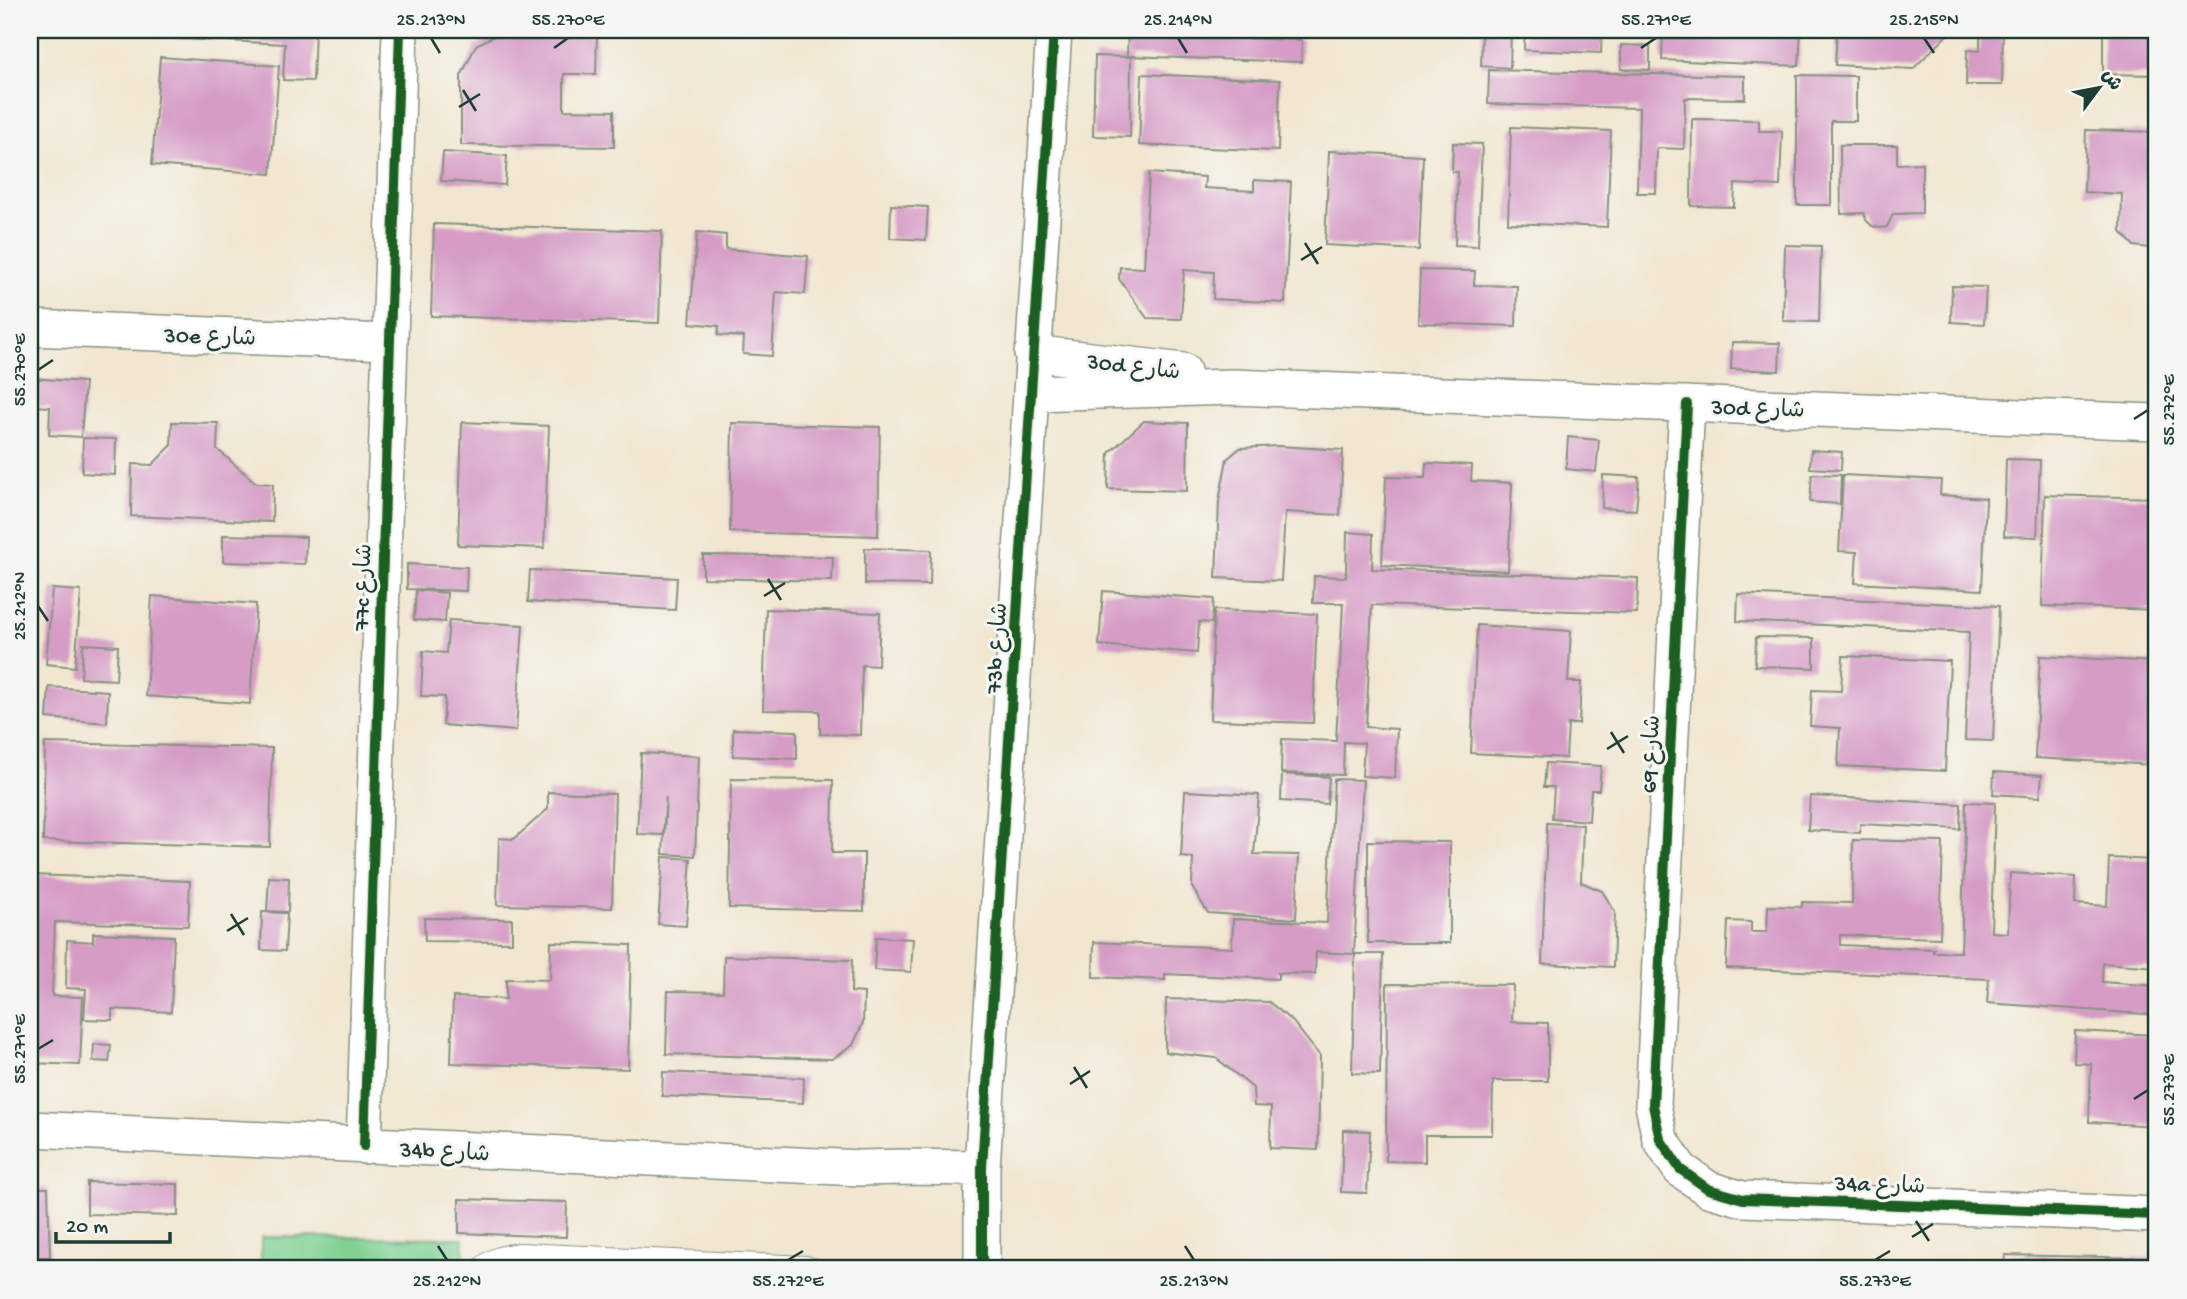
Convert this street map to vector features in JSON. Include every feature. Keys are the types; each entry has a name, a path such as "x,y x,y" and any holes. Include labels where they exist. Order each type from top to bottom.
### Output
{"street":[{"name":"77c شارع","path":"364,1146 400,30"},
{"name":"73b شارع","path":"982,1269 982,1182 1054,30"},
{"name":"30e شارع","path":"30,328 389,342"},
{"name":"30d شارع","path":"1032,354 1173,369 1204,376 1233,387"},
{"name":"30d شارع","path":"1031,393 1233,387 2157,422"},
{"name":"شارع 69","path":"1653,1105 1687,404"},
{"name":"34a شارع","path":"1653,1105 1660,1139 1680,1169 1709,1189 1743,1199 2157,1215"},
{"name":"34b شارع","path":"30,1129 861,1168 919,1186 982,1182"}],"lane":[{"path":"480,1269 501,1255 521,1252 806,1265 819,1269"}],"green space":[{"path":"261,1237 463,1238 464,1269 261,1269"}],"building":[{"path":"151,30 315,30 313,81 283,80 285,44 151,37"},
{"path":"1128,30 1165,30 1165,36 1302,40 1301,62 1127,56"},
{"path":"1482,30 1511,30 1510,68 1481,66"},
{"path":"1525,30 1602,30 1601,53 1524,50"},
{"path":"1663,30 1801,30 1799,66 1662,60"},
{"path":"1837,30 1952,30 1913,69 1835,65"},
{"path":"1980,30 2003,30 2002,85 1966,85 1967,50 1980,51"},
{"path":"2103,30 2157,30 2157,75 2103,74"},
{"path":"498,34 597,35 596,74 564,74 564,110 614,111 614,147 461,145 461,76 476,45"},
{"path":"1621,45 1650,46 1650,70 1621,69"},
{"path":"1095,56 1131,57 1130,137 1093,136"},
{"path":"160,57 279,66 271,174 152,165"},
{"path":"1489,70 1745,76 1745,99 1685,98 1684,149 1657,148 1656,193 1637,193 1639,108 1488,104"},
{"path":"1142,74 1280,80 1278,151 1139,145"},
{"path":"1797,75 1856,76 1856,121 1831,121 1831,205 1797,205"},
{"path":"1692,119 1759,120 1759,131 1782,131 1780,186 1735,184 1734,207 1691,206"},
{"path":"1511,127 1611,131 1607,227 1508,223"},
{"path":"2086,130 2157,132 2157,242 2149,248 2134,246 2121,232 2122,194 2084,192"},
{"path":"1453,143 1482,144 1478,246 1455,245 1458,172 1452,172"},
{"path":"1840,145 1897,145 1897,164 1922,163 1922,213 1893,214 1887,227 1880,228 1872,226 1864,213 1841,214"},
{"path":"1329,151 1423,156 1419,250 1325,245"},
{"path":"443,152 507,156 505,185 441,181"},
{"path":"1149,173 1205,177 1204,188 1254,191 1254,180 1291,182 1285,303 1213,299 1214,272 1184,270 1181,319 1147,318 1119,279 1120,267 1144,268"},
{"path":"891,205 928,207 926,240 890,238"},
{"path":"434,224 662,231 659,323 431,316"},
{"path":"697,232 726,235 726,249 808,256 805,294 776,292 772,356 743,354 744,337 718,335 719,326 690,323"},
{"path":"1785,245 1821,246 1819,322 1783,321"},
{"path":"1420,270 1475,271 1474,285 1517,286 1516,326 1418,323"},
{"path":"1952,286 1986,287 1984,324 1951,322"},
{"path":"1732,342 1780,343 1779,371 1731,369"},
{"path":"30,378 85,382 81,437 49,435 50,407 30,406"},
{"path":"1144,421 1188,423 1187,491 1108,489 1109,453"},
{"path":"172,422 218,423 217,449 256,483 273,484 272,522 131,516 132,464 152,465 171,446"},
{"path":"462,422 549,426 544,548 458,545"},
{"path":"732,423 880,427 878,536 730,532"},
{"path":"1568,437 1599,440 1596,472 1566,469"},
{"path":"83,438 116,439 115,475 82,473"},
{"path":"1279,446 1343,450 1340,515 1285,512 1281,581 1216,578 1219,501 1227,459 1240,448"},
{"path":"1811,450 1842,452 1841,470 1810,468"},
{"path":"2006,459 2040,460 2037,537 2004,536"},
{"path":"1426,463 1472,465 1471,481 1512,483 1508,571 1382,565 1386,477 1425,478"},
{"path":"1812,474 1841,475 1840,504 1810,502"},
{"path":"1603,475 1639,477 1636,510 1602,508"},
{"path":"1843,475 1941,480 1940,495 1986,498 1982,590 1855,583 1857,552 1839,551"},
{"path":"2045,495 2157,498 2157,610 2042,606"},
{"path":"1347,532 1373,534 1372,569 1638,578 1637,613 1372,605 1366,727 1397,729 1395,778 1362,776 1364,743 1344,742 1343,775 1281,773 1282,739 1336,741 1343,603 1313,603 1314,576 1346,577"},
{"path":"223,535 306,537 305,564 223,562"},
{"path":"865,548 931,550 930,585 865,584"},
{"path":"703,555 833,557 832,581 703,578"},
{"path":"407,564 467,567 466,591 407,589"},
{"path":"530,570 677,578 675,610 528,602"},
{"path":"52,589 81,591 75,667 46,664"},
{"path":"416,590 447,593 445,622 414,620"},
{"path":"1103,591 1214,599 1212,623 1199,622 1197,653 1099,645"},
{"path":"1738,594 1999,606 1993,741 1965,740 1969,632 1737,621"},
{"path":"152,596 256,604 250,704 146,696"},
{"path":"766,609 880,613 878,666 862,665 860,735 820,734 820,711 763,710"},
{"path":"1214,610 1317,614 1313,723 1210,720"},
{"path":"449,620 523,625 516,731 443,725 445,697 421,696 423,651 446,653"},
{"path":"1477,625 1571,631 1568,682 1581,682 1579,724 1568,724 1566,758 1471,753"},
{"path":"1756,637 1814,638 1814,668 1755,666"},
{"path":"83,644 118,646 116,680 81,678"},
{"path":"1843,656 1950,661 1945,771 1838,766 1840,728 1810,726 1812,690 1841,691"},
{"path":"2040,656 2157,662 2154,765 2035,758"},
{"path":"49,687 108,691 107,723 47,718"},
{"path":"30,703 39,703 38,723 30,722"},
{"path":"733,729 797,731 797,759 733,756"},
{"path":"45,743 272,748 270,847 43,841"},
{"path":"641,753 699,756 695,856 663,854 666,797 663,835 637,834"},
{"path":"1546,763 1601,766 1599,790 1591,790 1589,821 1552,818 1554,787 1544,787"},
{"path":"1994,772 2042,775 2040,797 1993,794"},
{"path":"1282,774 1329,777 1327,804 1281,801"},
{"path":"731,779 833,780 832,853 864,853 864,911 729,908"},
{"path":"1334,779 1363,780 1354,954 1316,952 1315,974 1278,973 1278,979 1165,974 1165,980 1093,977 1094,942 1232,948 1233,919 1327,923"},
{"path":"1185,791 1259,795 1254,854 1299,855 1296,919 1208,913 1192,887 1193,858 1181,857"},
{"path":"548,792 615,794 612,908 497,905 499,838 514,839 548,809"},
{"path":"1810,796 1961,804 1960,829 1860,824 1860,833 1808,830"},
{"path":"1966,802 1995,803 1991,932 2008,933 2010,873 2076,877 2075,904 2107,906 2109,858 2156,860 2154,898 2157,898 2157,967 2103,963 2102,982 2157,986 2157,1015 1987,1003 1989,979 1726,968 1728,921 1751,922 1751,932 1767,932 1768,906 1802,907 1802,902 1852,903 1853,840 1943,842 1940,938 1840,935 1840,945 1961,952"},
{"path":"1547,823 1583,825 1581,882 1602,891 1615,912 1613,967 1542,964"},
{"path":"1368,841 1450,842 1450,943 1368,943"},
{"path":"663,857 691,859 686,926 658,924"},
{"path":"33,875 190,881 188,926 55,922 52,996 83,997 80,1065 30,1063"},
{"path":"269,877 289,878 288,912 267,911"},
{"path":"262,912 287,913 285,951 261,950"},
{"path":"424,918 512,919 512,942 425,941"},
{"path":"93,933 174,936 171,1012 112,1009 112,1020 84,1019 86,989 66,988 67,940 93,942"},
{"path":"876,937 913,939 911,972 874,970"},
{"path":"551,942 631,945 628,1069 451,1063 453,997 506,999 506,979 550,980"},
{"path":"1355,954 1383,954 1380,1074 1352,1073"},
{"path":"724,956 852,960 851,992 864,993 863,1023 853,1045 832,1059 666,1054 668,991 723,992"},
{"path":"1387,984 1513,985 1512,1022 1548,1023 1548,1081 1493,1081 1492,1135 1425,1135 1425,1162 1386,1161"},
{"path":"1166,999 1269,1002 1293,1022 1320,1056 1318,1150 1270,1148 1271,1107 1254,1106 1253,1088 1216,1058 1165,1052"},
{"path":"2075,1031 2157,1035 2157,1126 2089,1122 2091,1064 2074,1063"},
{"path":"94,1044 111,1045 109,1062 93,1061"},
{"path":"663,1072 804,1078 803,1103 662,1096"},
{"path":"1343,1130 1370,1131 1367,1193 1341,1192"},
{"path":"87,1182 178,1184 178,1216 87,1214"},
{"path":"30,1188 48,1188 50,1257 30,1257"},
{"path":"459,1199 567,1202 566,1237 459,1233"},
{"path":"2005,1255 2155,1258 2155,1269 2004,1269"},
{"path":"59,1262 60,1269 30,1269 30,1263"}],"cycle path":[{"path":"364,1146 400,30"},
{"path":"982,1269 982,1168 1054,30"},
{"path":"1687,404 1653,1105 1660,1139 1680,1169 1708,1189 1743,1199 2157,1215"}]}
